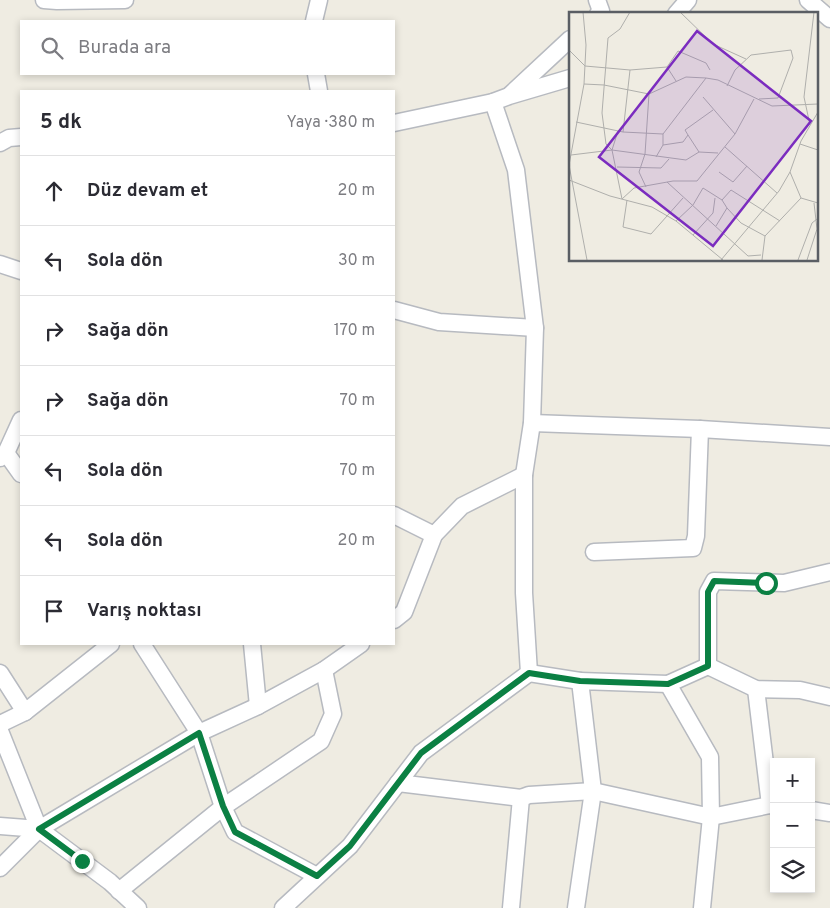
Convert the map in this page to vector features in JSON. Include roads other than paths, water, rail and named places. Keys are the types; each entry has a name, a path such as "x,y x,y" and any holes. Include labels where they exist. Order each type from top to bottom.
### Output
{"street":[{"path":"44,0 125,0"},
{"path":"314,20 319,0"},
{"path":"597,0 600,12"},
{"path":"678,12 688,0"},
{"path":"808,0 830,19"},
{"path":"509,96 569,40"},
{"path":"316,75 320,90"},
{"path":"395,123 493,102 569,78"},
{"path":"493,102 516,170 534,328 532,423 524,475 524,593 529,673"},
{"path":"0,143 9,138 20,137"},
{"path":"0,264 20,272"},
{"path":"395,310 439,322 534,328"},
{"path":"20,422 3,455 20,473"},
{"path":"532,423 700,429 830,437"},
{"path":"594,552 693,548 696,536 700,429"},
{"path":"395,619 404,612 434,536 462,506 524,475"},
{"path":"395,516 434,536"},
{"path":"708,666 708,592 714,581 784,583 830,572"},
{"path":"0,724 25,712 110,645"},
{"path":"143,645 199,733 223,806 235,832 317,876"},
{"path":"252,645 258,706"},
{"path":"0,868 39,829 199,733 258,706 324,670 359,645"},
{"path":"283,908 350,846 421,753 529,673 580,681 668,684 708,666 756,688 800,690 830,698"},
{"path":"119,891 223,806 320,740 333,714 324,670"},
{"path":"0,672 25,712"},
{"path":"576,908 593,791 580,681"},
{"path":"668,684 710,757 711,817 702,908"},
{"path":"756,688 772,803"},
{"path":"0,730 39,829 110,882 138,908"},
{"path":"398,783 522,798 529,795 593,791 711,817 770,805"},
{"path":"511,908 522,798"},
{"path":"815,811 830,813"},
{"path":"0,826 39,829"}]}
